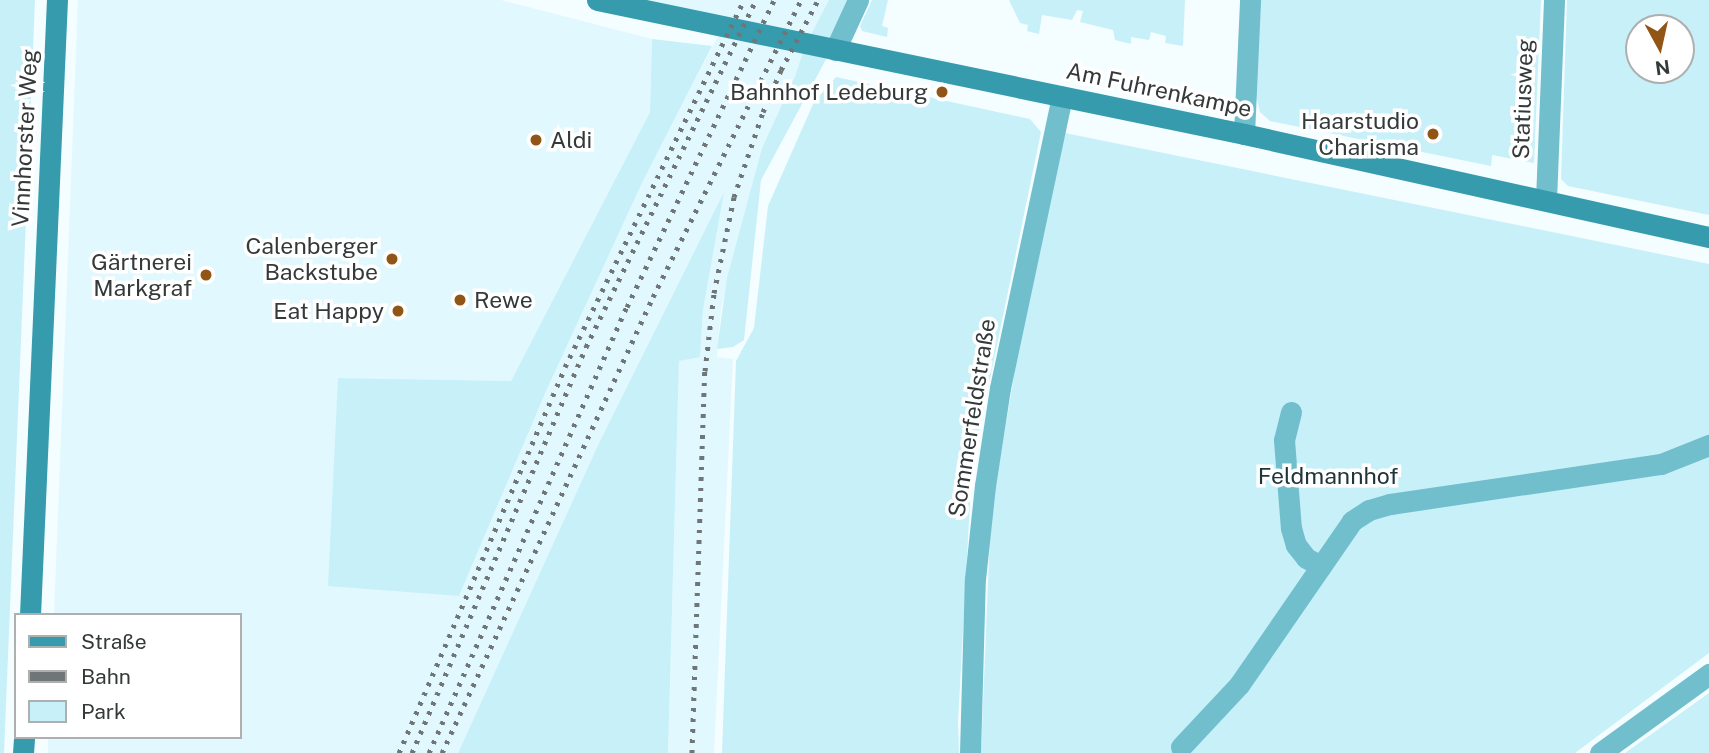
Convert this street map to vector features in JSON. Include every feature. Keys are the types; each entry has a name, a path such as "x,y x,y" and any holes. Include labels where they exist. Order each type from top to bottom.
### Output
{"street":[{"name":"Vinnhorster Weg","path":"30,613 57,0"},
{"name":"Am Fuhrenkampe","path":"597,0 657,6 835,50 1244,134 1709,237"},
{"path":"835,50 858,0"},
{"path":"1244,134 1250,0"},
{"name":"Statiusweg","path":"1546,200 1554,0"},
{"name":"Sommerfeldstraße","path":"970,753 972,627 985,486 1000,388 1062,97"},
{"path":"1291,412 1284,440 1291,528 1296,545 1306,558 1321,566"},
{"path":"1181,747 1239,685 1352,521 1369,510 1390,504 1661,464 1709,445"},
{"path":"1600,753 1709,674"}],"shaded area":[{"path":"78,0 501,0 652,39 650,112 511,381 338,378 459,596 547,389 642,183 723,26 597,0 829,0 762,148 721,309 717,357 733,359 714,753 668,753 679,361 700,356 703,310 723,196 599,443 458,753 48,753 48,739 242,739 242,613 54,613"}],"green space":[{"path":"0,0 35,0 4,753 0,753"},
{"path":"829,0 858,0 761,180 744,340 733,347 717,349 727,278 762,148 795,76 806,44"},
{"path":"872,0 888,0 882,26 888,28 887,37 862,31 860,26"},
{"path":"1009,0 1185,0 1183,46 1165,43 1166,36 1151,32 1149,40 1131,37 1131,44 1115,40 1113,30 1080,22 1083,11 1077,10 1072,20 1042,15 1039,34 1027,31 1028,25 1020,23"},
{"path":"1260,0 1541,0 1534,163 1492,155 1491,166 1270,121 1260,112 1256,96"},
{"path":"1567,0 1709,0 1709,215 1568,186 1561,179"},
{"path":"652,39 712,46 642,183 547,389 459,596 328,586 338,378 511,381 650,112"},
{"path":"836,77 1030,119 1041,132 972,466 958,722 959,753 722,753 736,361 754,328 768,206 814,102"},
{"name":"Feldmannhof","path":"1065,133 1709,264 1709,653 1575,753 981,753 991,510 1031,278"},
{"path":"724,192 703,310 700,357 679,361 668,753 458,753 599,443"},
{"path":"1709,693 1709,753 1625,753"}],"railway":[{"path":"399,753 565,367 744,0"},
{"path":"412,753 586,347 756,0"},
{"path":"429,753 627,307 774,0"},
{"path":"442,753 653,297 801,0"},
{"path":"692,753 705,371 714,293 734,197 763,112 781,70 818,0"}],"place":[{"name":"Bahnhof Ledeburg","path":"942,92"},
{"name":"Haarstudio Charisma","path":"1433,134"},
{"name":"Aldi","path":"536,140"},
{"name":"Calenberger Backstube","path":"392,259"},
{"name":"Gärtnerei Markgraf","path":"206,275"},
{"name":"Rewe","path":"460,300"},
{"name":"Eat Happy","path":"398,311"}]}
